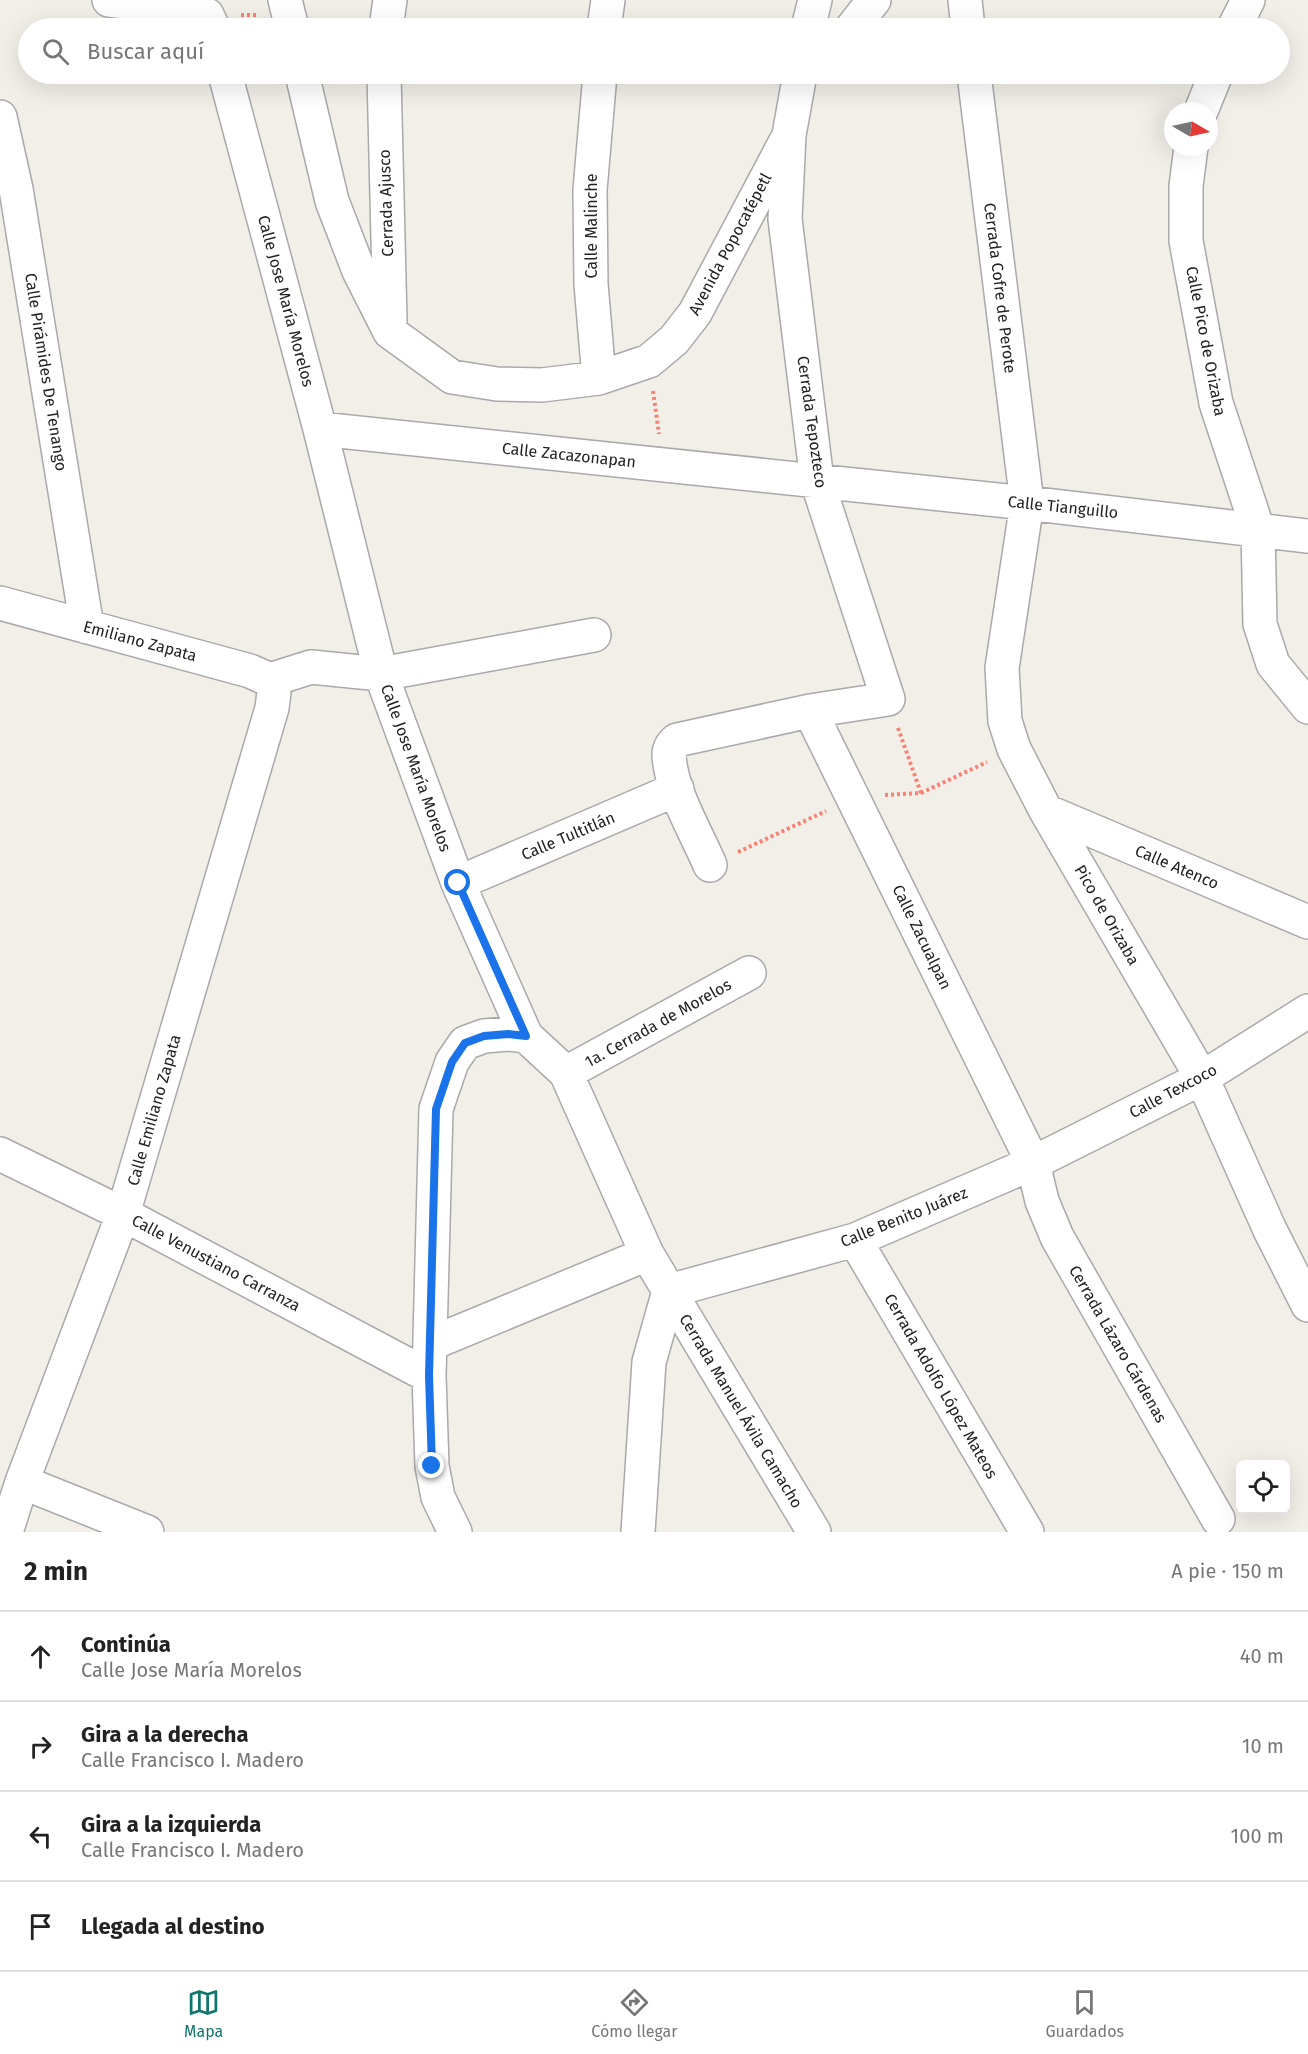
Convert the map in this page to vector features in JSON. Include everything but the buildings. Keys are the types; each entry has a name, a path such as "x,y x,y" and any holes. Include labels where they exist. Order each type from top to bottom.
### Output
{"street":[{"path":"109,0 192,10 204,18"},
{"path":"387,18 390,0"},
{"path":"605,18 608,0"},
{"path":"810,18 815,0"},
{"path":"860,18 874,0"},
{"path":"965,0 967,18"},
{"path":"1239,18 1248,0"},
{"name":"Calle Jose María Morelos","path":"228,84 320,429 381,674 458,883 526,1036 566,1073 647,1254 669,1291"},
{"name":"Avenida Popocatépetl","path":"304,84 333,201 359,272 390,332 452,377 496,384 542,385 599,378 650,361 674,340 694,313 815,84"},
{"name":"Cerrada Ajusco","path":"384,84 390,332"},
{"name":"Calle Malinche","path":"599,84 590,190 591,284 599,378"},
{"name":"Cerrada Tepozteco","path":"798,84 789,135 785,219 817,481 888,699"},
{"name":"Cerrada Cofre de Perote","path":"975,84 1027,503"},
{"path":"1205,102 1212,84"},
{"name":"Calle Pirámides De Tenango","path":"0,117 8,188 87,627"},
{"name":"Calle Pico de Orizaba","path":"1190,156 1186,186 1186,242 1216,403 1258,530 1260,624 1273,664 1308,707"},
{"name":"Calle Zacazonapan","path":"320,429 817,481"},
{"name":"Calle Tianguillo","path":"817,481 1308,536"},
{"name":"Pico de Orizaba","path":"1027,503 1002,668 1005,721 1014,749 1046,811 1202,1078 1270,1230 1308,1305"},
{"name":"Emiliano Zapata","path":"3,611 87,627 250,671 270,680"},
{"path":"270,680 311,667 381,674 594,635"},
{"name":"Calle Emiliano Zapata","path":"6,1532 22,1482 123,1214 272,708 274,692 270,680"},
{"path":"710,865 677,789 669,755 671,745 677,740 810,711 888,699"},
{"name":"Calle Zacualpan","path":"810,711 855,798 1033,1163"},
{"name":"Calle Tultitlán","path":"458,883 677,789"},
{"name":"Calle Atenco","path":"1046,811 1308,922"},
{"name":"1a. Cerrada de Morelos","path":"566,1073 749,973"},
{"name":"Calle Texcoco","path":"1033,1163 1202,1078 1308,1011"},
{"path":"450,1530 438,1497 432,1466 429,1376 432,1184 436,1109 442,1085 452,1062 465,1043 484,1036 508,1034 526,1036"},
{"name":"Calle Venustiano Carranza","path":"0,1154 123,1214 429,1376"},
{"name":"Calle Benito Juárez","path":"669,1291 855,1240 1033,1163"},
{"name":"Cerrada Lázaro Cárdenas","path":"1033,1163 1042,1201 1057,1237 1218,1519"},
{"name":"Cerrada Adolfo López Mateos","path":"855,1240 1026,1532"},
{"path":"430,1344 647,1254"},
{"path":"638,1532 649,1362 669,1291"},
{"name":"Cerrada Manuel Ávila Camacho","path":"669,1291 814,1532"},
{"path":"22,1482 147,1532"}],"path":[{"path":"255,18 288,15"},
{"path":"650,361 663,465"},
{"path":"888,699 921,793"},
{"path":"710,865 855,798 921,793 1014,749"}],"route":[{"path":"432,1466 429,1376 436,1109 442,1085 452,1062 465,1043 484,1036 508,1034 526,1036 458,883"}]}
